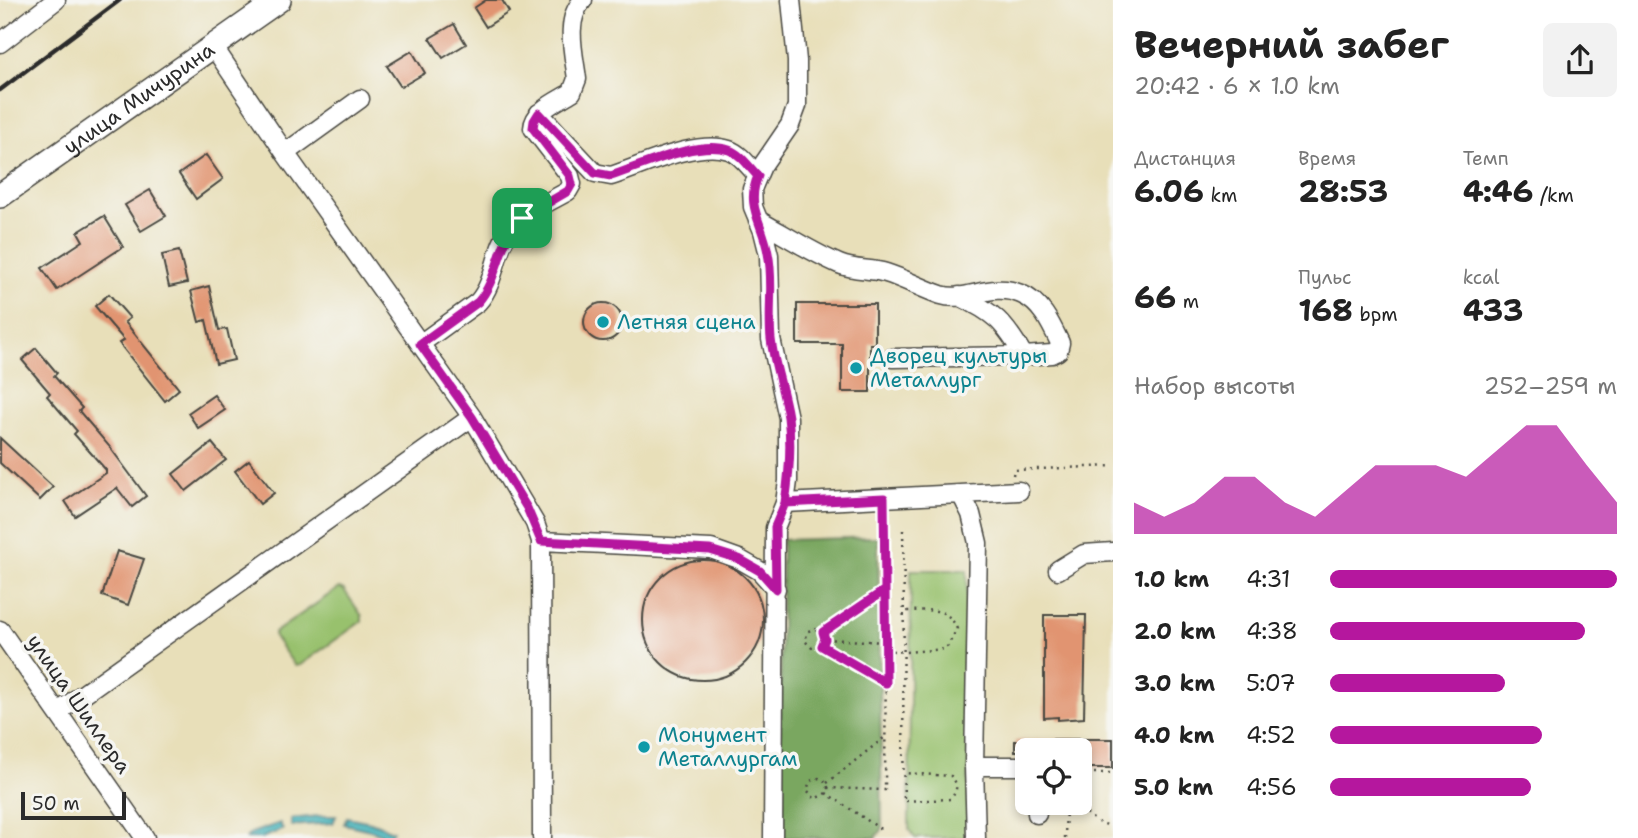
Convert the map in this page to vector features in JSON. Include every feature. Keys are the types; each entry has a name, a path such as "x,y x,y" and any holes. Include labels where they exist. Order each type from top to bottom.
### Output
{"main road":[{"name":"улица Мичурина","path":"0,197 279,0"}],"street":[{"path":"0,43 56,0"},
{"path":"420,344 478,302 486,293 511,228 522,218 568,191 572,184 570,176 533,128 539,113 572,92 575,87 577,79 571,23 574,12 583,0"},
{"path":"773,838 775,527 785,503 788,481 788,418 771,339 769,255 753,207 752,189 790,125 797,106 797,61 791,0"},
{"path":"213,46 285,153 472,417 527,508 541,541 542,838"},
{"path":"285,153 360,99"},
{"path":"539,113 595,173 602,176 611,176 692,149 716,148 738,155 758,176"},
{"path":"758,220 840,265 859,271 882,271 943,296 959,296 988,289 1004,289 1022,294 1037,303 1060,343 1058,351 1052,354 892,358"},
{"path":"959,296 986,309 999,320 1010,332 1024,356"},
{"path":"58,712 472,417"},
{"path":"785,503 1014,492"},
{"path":"961,494 971,514 978,543 974,766 976,838"},
{"path":"541,541 710,550 739,559 760,571 776,589"},
{"path":"1058,570 1084,554 1113,552"},
{"name":"улица Шиллера","path":"0,630 145,838"},
{"path":"974,766 1015,766"}],"path":[{"path":"1014,492 1014,470 1113,466"},
{"path":"826,793 815,799 807,790 810,781 819,778 827,786 885,790 884,498"},
{"path":"903,530 905,611 903,773 904,801 951,799 957,790 956,782 951,776 903,773"},
{"path":"823,632 885,590"},
{"path":"886,650 905,652 946,649 957,629 952,617 942,612 905,611"},
{"path":"817,629 823,632 825,639 822,646 813,649 805,641 808,631 817,629"},
{"path":"825,639 886,642"},
{"path":"822,646 886,683"},
{"path":"826,793 827,786 886,736"},
{"path":"1092,773 1113,773"},
{"path":"826,793 881,830"},
{"path":"1065,838 1066,815"},
{"path":"1088,815 1091,819 1113,826"}],"green space":[{"path":"878,537 882,830 875,838 779,838 782,540"},
{"path":"911,570 967,570 969,838 915,838 909,830"},
{"path":"339,588 344,590 362,616 362,621 295,666 274,633"}],"water":[{"path":"336,816 333,823 291,826 291,819"},
{"path":"347,817 371,822 393,831 388,838 374,831 344,824"},
{"path":"280,823 283,830 261,838 246,838 251,833"}],"building":[{"path":"486,0 502,0 509,12 486,27 474,8"},
{"path":"454,24 466,44 443,58 430,38"},
{"path":"412,51 425,73 401,87 387,66"},
{"path":"206,155 223,179 196,199 179,174"},
{"path":"150,190 166,216 141,231 125,205"},
{"path":"104,216 123,247 57,290 42,268 83,241 78,232"},
{"path":"179,251 187,283 169,287 162,255"},
{"path":"209,286 219,330 227,329 234,360 216,364 206,320 199,322 191,291"},
{"path":"109,294 130,318 125,322 179,389 165,401 119,343 124,340 95,306"},
{"name":"Летняя сцена","path":"603,303 617,308 622,322 617,336 603,341 589,336 584,322 589,308"},
{"name":"Дворец культуры Металлург","path":"797,304 875,304 875,344 870,344 870,392 842,392 842,344 797,344"},
{"path":"36,348 57,373 54,376 82,408 79,411 146,496 132,507 117,488 75,516 65,501 106,473 106,470 74,434 77,431 47,396 50,393 22,360"},
{"path":"214,395 225,410 198,428 188,413"},
{"path":"0,438 53,487 40,500 0,463"},
{"path":"212,443 226,460 186,491 173,474"},
{"path":"249,460 274,493 260,504 235,471"},
{"path":"117,551 144,559 128,605 102,596"},
{"path":"703,560 726,564 746,577 759,597 763,620 759,643 746,663 726,676 703,680 680,676 660,663 647,643 643,620 647,597 660,577 680,564"},
{"path":"1044,615 1086,615 1084,718 1044,718"},
{"path":"1092,739 1113,739 1113,768 1092,768"}],"railway":[{"path":"0,90 120,0"}],"place":[{"name":"Летняя сцена","path":"603,322"},
{"name":"Дворец культуры Металлург","path":"856,368"},
{"name":"Монумент Металлургам","path":"644,747"}],"route":[{"path":"522,218 505,238 486,293 478,302 420,344 472,417 527,508 541,541 710,550 739,559 760,571 776,589 775,527 785,503 884,498 886,642 886,683 822,646 825,639 823,632 885,590 884,498 785,503 788,481 788,418 771,339 769,255 753,207 752,189 758,176 738,155 716,148 692,149 611,176 602,176 595,173 539,113 533,128 570,176 572,184 568,191 522,218"}]}
